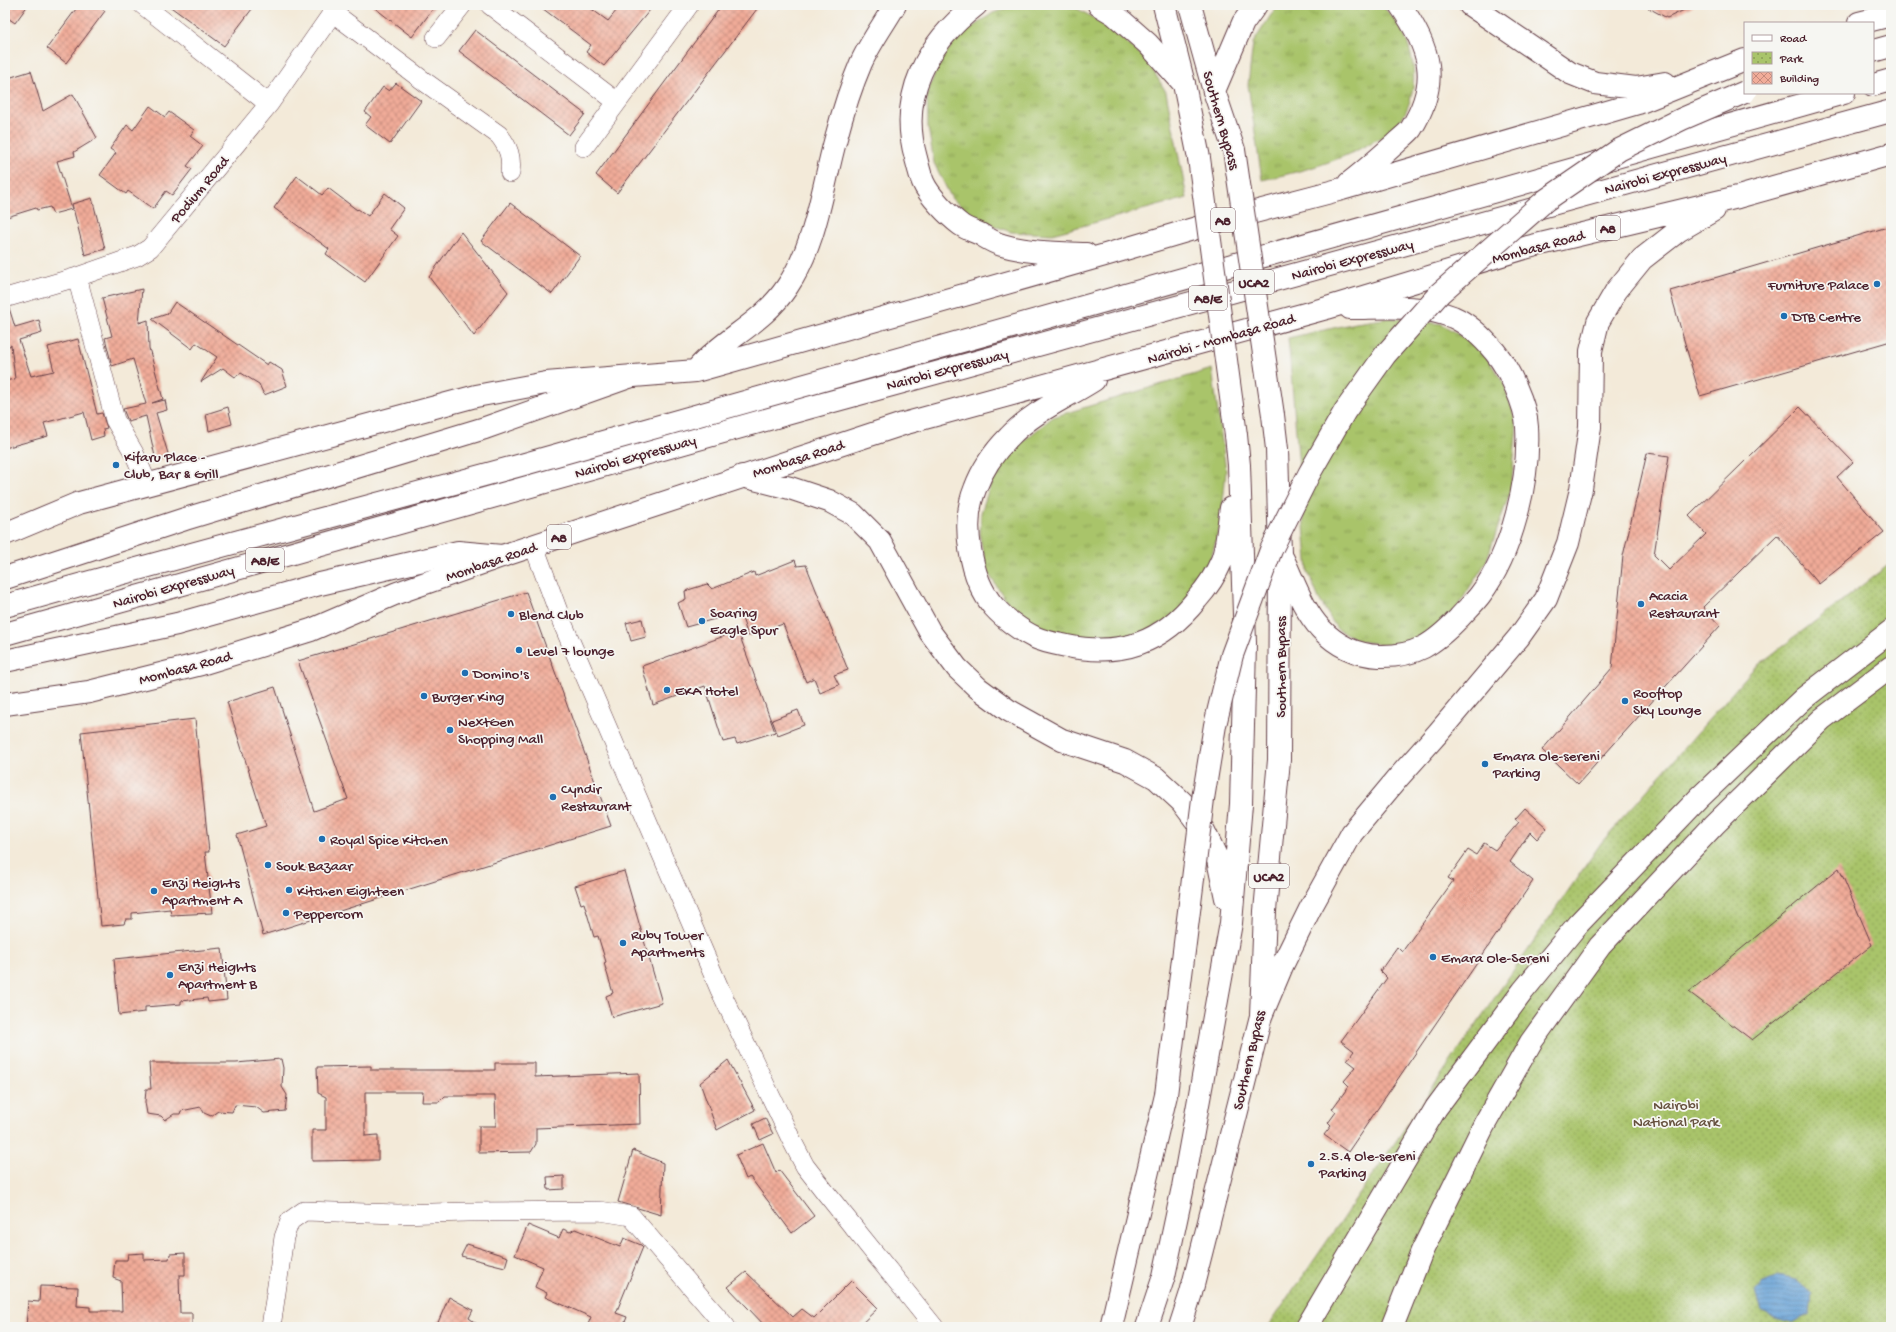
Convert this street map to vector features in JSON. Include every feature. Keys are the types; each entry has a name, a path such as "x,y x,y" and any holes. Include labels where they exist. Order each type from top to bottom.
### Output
{"main road":[{"path":"696,371 709,356 768,312 787,287 798,268 804,256 817,215 836,137 861,63 895,5"},
{"path":"976,5 962,16 938,43 921,69 912,98 909,121 912,145 923,182 939,204 961,225 1001,245 1041,252 1106,255"},
{"path":"1099,5 1114,14 1148,44 1184,84"},
{"name":"Southern Bypass","path":"1147,1327 1164,1276 1183,1187 1231,923 1241,804 1245,643 1239,465 1236,435 1199,158 1184,84 1164,5"},
{"name":"Southern Bypass","path":"1180,1327 1191,1293 1261,1016 1266,911 1279,760 1280,554 1277,450 1273,415 1234,150 1214,91 1190,5"},
{"path":"1214,91 1240,30 1256,5"},
{"path":"1342,189 1410,130 1426,97 1429,75 1427,54 1415,26 1400,5"},
{"path":"1470,5 1570,73 1595,83 1636,88 1704,76"},
{"path":"1863,22 1891,15"},
{"name":"A8","path":"5,534 79,503 147,483 476,396 546,383 696,371 1106,255 1220,221 1342,189 1638,103 1744,60"},
{"path":"1874,85 1891,80"},
{"path":"1111,1327 1166,1096 1203,799 1215,725 1232,655 1271,550 1309,474 1345,411 1385,355 1440,293 1546,200 1619,150 1682,119 1744,92"},
{"name":"Nairobi Expressway","path":"5,606 154,563 344,514 521,465 1840,94"},
{"name":"Nairobi Expressway","path":"5,634 953,368 1891,111"},
{"name":"Mombasa Road","path":"1327,308 1528,247 1738,197 1891,154"},
{"path":"1261,1016 1282,966 1310,909 1352,833 1397,778 1438,733 1519,637 1546,599 1568,543 1582,489 1590,427 1591,351 1598,322 1616,291 1642,259 1678,230 1738,197"},
{"path":"1280,554 1304,604 1321,629 1343,647 1364,656 1397,657 1427,647 1448,629 1481,595 1504,554 1519,505 1527,466 1527,426 1518,393 1504,363 1483,337 1454,317 1424,308 1327,308"},
{"name":"Nairobi - Mombasa Road","path":"1114,367 1327,308"},
{"path":"1114,367 1027,421 1008,437 991,458 974,489 969,512 968,539 972,561 981,586 994,607 1008,620 1034,637 1090,650 1128,647 1157,636 1184,615 1208,586 1222,559 1239,465"},
{"name":"Mombasa Road","path":"5,704 89,692 201,664 311,630 397,593 502,556 742,476 902,424 1114,367"},
{"path":"5,578 184,519 485,428 632,376"},
{"path":"742,476 803,492 829,501 853,514 880,541 930,632 957,668 978,688 1008,710 1062,740 1125,762 1156,778 1182,802 1204,831 1218,860 1231,923"},
{"path":"5,662 177,624 320,584 458,552 502,556"},
{"path":"1307,1327 1436,1108 1523,991 1578,924 1699,798 1793,708 1891,631"},
{"path":"1392,1327 1422,1251 1484,1125 1531,1042 1600,946 1714,825 1822,719 1891,667"},
{"path":"1578,924 1600,946"}],"street":[{"path":"143,5 269,104"},
{"path":"436,38 462,5"},
{"path":"490,5 617,102"},
{"path":"584,147 689,5"},
{"path":"335,9 425,82 499,135 507,145 512,159 510,173"},
{"name":"Podium Road","path":"5,298 77,277 137,256 150,248 269,104 335,9"},
{"path":"77,277 115,420 134,453 147,483"},
{"path":"534,546 562,622 717,983 791,1139 805,1166 934,1327"},
{"path":"271,1327 284,1237 290,1221 304,1211 398,1214 600,1211 631,1216 726,1327"}],"green space":[{"path":"1016,5 1063,5 1078,9 1107,26 1146,59 1166,92 1187,198 1052,234 1011,232 981,221 952,199 934,163 928,127 927,95 938,64 958,37 993,13"},
{"path":"1280,5 1381,5 1403,32 1409,48 1414,74 1412,91 1407,108 1399,124 1389,133 1347,155 1334,160 1262,180 1248,85 1253,43 1271,15"},
{"path":"1390,318 1442,324 1482,350 1504,384 1517,424 1511,489 1486,562 1456,609 1425,640 1390,646 1360,641 1337,629 1319,599 1308,572 1288,338 1356,323"},
{"path":"1212,369 1226,471 1221,523 1204,581 1177,615 1145,633 1101,642 1071,639 1040,628 1012,609 988,573 980,538 981,513 994,473 1021,443 1053,417"},
{"name":"Nairobi National Park","path":"1891,563 1891,1327 1268,1327 1601,843 1753,669"}],"water":[{"path":"1779,1276 1796,1280 1812,1294 1810,1315 1794,1323 1775,1318 1762,1312 1756,1291 1764,1282"}],"building":[{"path":"5,5 28,5 15,23 5,16"},
{"path":"79,5 97,5 105,11 66,63 47,48"},
{"path":"168,5 255,5 224,46"},
{"path":"371,5 436,5 412,37"},
{"path":"538,5 586,5 608,21 621,5 654,5 604,66 586,52 591,45"},
{"path":"722,5 760,5 617,193 596,175"},
{"path":"1643,5 1695,5 1667,18"},
{"path":"475,30 585,114 569,135 459,51"},
{"path":"31,71 43,111 73,94 97,138 74,152 75,156 57,161 72,209 53,214 50,207 37,210 36,208 7,217 5,208 5,79"},
{"path":"396,83 421,101 390,144 365,125 371,117 365,112 383,87 389,91"},
{"path":"150,106 165,117 169,112 194,130 190,136 203,146 187,166 192,169 172,195 166,191 153,209 128,191 126,194 100,175 116,153 110,149 127,125 133,130"},
{"path":"297,176 322,195 328,188 357,210 358,209 368,216 385,193 404,208 389,229 398,236 365,282 326,254 329,249 274,208"},
{"path":"92,198 105,249 85,255 72,204"},
{"path":"510,203 580,256 552,294 481,241"},
{"name":"DTB Centre","path":"1891,226 1891,341 1700,396 1670,291"},
{"path":"461,232 508,292 474,336 429,277"},
{"path":"142,289 139,323 148,320 149,348 163,399 152,403 165,400 167,410 156,413 169,457 156,461 146,416 128,421 123,409 146,404 133,359 112,366 105,338 112,336 102,298"},
{"path":"175,302 267,365 269,362 282,370 287,386 264,395 259,384 241,373 235,377 223,368 201,382 217,357 196,343 192,349 152,319 167,314"},
{"path":"9,308 15,327 39,320 42,333 19,340 31,376 54,371 48,347 78,339 97,414 102,413 107,428 103,429 104,436 91,440 84,412 44,423 48,436 5,448 5,381 15,379 11,345 5,348 5,309"},
{"path":"228,407 232,424 209,431 206,414"},
{"path":"1800,407 1853,462 1837,477 1884,532 1819,584 1777,535 1703,607 1720,626 1578,784 1542,750 1612,668 1623,556 1647,453 1669,456 1654,555 1669,570 1706,534 1689,516"},
{"path":"795,560 797,566 806,565 848,670 834,675 839,685 820,693 814,678 806,682 783,624 748,636 740,612 686,627 678,603 686,599 685,591 707,584 712,589 754,572 755,576"},
{"name":"NextGen Shopping Mall","path":"526,592 611,826 263,935 237,835 266,826 227,702 275,687 314,811 348,799 298,661"},
{"path":"642,619 646,637 631,641 626,623"},
{"path":"738,631 775,732 737,744 735,739 723,742 705,686 653,705 642,666"},
{"path":"798,710 804,725 778,735 772,720"},
{"path":"195,719 209,852 205,852 212,913 171,915 170,909 132,913 132,919 126,919 124,924 101,926 81,732"},
{"path":"1525,808 1547,828 1537,839 1530,832 1510,862 1533,881 1348,1152 1324,1135 1331,1126 1328,1123 1336,1112 1332,1109 1349,1086 1344,1081 1356,1067 1347,1060 1354,1051 1341,1041 1387,978 1380,971 1397,947 1402,952 1453,881 1448,878 1468,850 1476,855 1484,843 1495,850 1519,822 1515,819"},
{"path":"1839,868 1872,945 1752,1040 1689,992"},
{"name":"Ruby Tower Apartments","path":"624,871 662,1003 612,1017 606,996 613,993 604,963 606,962 598,936 594,937 584,903 581,904 575,886"},
{"name":"Enzi Heights Apartment B","path":"222,948 227,1000 208,1002 207,998 181,1001 181,1004 145,1007 145,1012 119,1015 114,959"},
{"path":"281,1059 283,1068 282,1087 287,1095 285,1111 264,1113 256,1107 235,1105 232,1112 218,1111 211,1116 204,1113 201,1107 181,1111 180,1114 174,1114 165,1120 161,1116 147,1114 145,1102 146,1089 151,1089 149,1063 236,1063"},
{"path":"728,1060 755,1110 717,1130 700,1083"},
{"path":"495,1063 535,1063 535,1077 639,1073 640,1124 536,1128 536,1144 531,1152 479,1153 479,1126 496,1126 495,1096 445,1096 439,1102 422,1102 423,1092 365,1092 365,1136 378,1135 378,1160 312,1161 312,1130 326,1130 326,1097 318,1093 317,1067 371,1066 371,1070 495,1070"},
{"path":"765,1118 773,1134 760,1140 753,1124"},
{"path":"763,1143 776,1173 779,1170 814,1216 792,1233 750,1177 746,1179 736,1155"},
{"path":"633,1150 663,1163 661,1215 618,1202"},
{"path":"564,1176 564,1189 548,1190 547,1177"},
{"path":"528,1225 559,1238 563,1229 570,1232 575,1229 620,1247 624,1238 643,1247 616,1313 627,1317 623,1327 587,1327 591,1317 545,1297 547,1293 535,1287 543,1267 515,1255"},
{"path":"467,1244 508,1257 505,1267 461,1256"},
{"path":"144,1253 144,1260 169,1259 170,1254 185,1253 185,1275 179,1275 180,1313 192,1313 192,1327 26,1327 28,1301 39,1302 40,1286 78,1287 77,1306 90,1307 90,1311 122,1311 121,1281 113,1278 115,1260 127,1260 128,1254"},
{"path":"746,1272 793,1317 802,1309 814,1318 851,1281 878,1308 858,1327 766,1327 728,1287"},
{"path":"449,1297 473,1310 469,1318 481,1327 436,1327"}],"place":[{"name":"Furniture Palace","path":"1877,284"},
{"name":"DTB Centre","path":"1784,316"},
{"name":"Kifaru Place - Club, Bar & Grill","path":"116,465"},
{"name":"Acacia Restaurant","path":"1641,604"},
{"name":"Blend Club","path":"511,614"},
{"name":"Soaring Eagle Spur","path":"702,621"},
{"name":"Level 7 lounge","path":"519,650"},
{"name":"Domino's","path":"465,673"},
{"name":"EKA Hotel","path":"667,690"},
{"name":"Burger King","path":"424,696"},
{"name":"Rooftop Sky Lounge","path":"1625,701"},
{"name":"NextGen Shopping Mall","path":"450,730"},
{"name":"Emara Ole-sereni Parking","path":"1485,764"},
{"name":"Cyndir Restaurant","path":"553,797"},
{"name":"Royal Spice Kitchen","path":"322,839"},
{"name":"Souk Bazaar","path":"268,865"},
{"name":"Kitchen Eighteen","path":"289,890"},
{"name":"Enzi Heights Apartment A","path":"154,891"},
{"name":"Peppercorn","path":"286,913"},
{"name":"Ruby Tower Apartments","path":"623,943"},
{"name":"Emara Ole-Sereni","path":"1433,957"},
{"name":"Enzi Heights Apartment B","path":"170,975"},
{"name":"2.5.4 Ole-sereni Parking","path":"1311,1164"}]}
